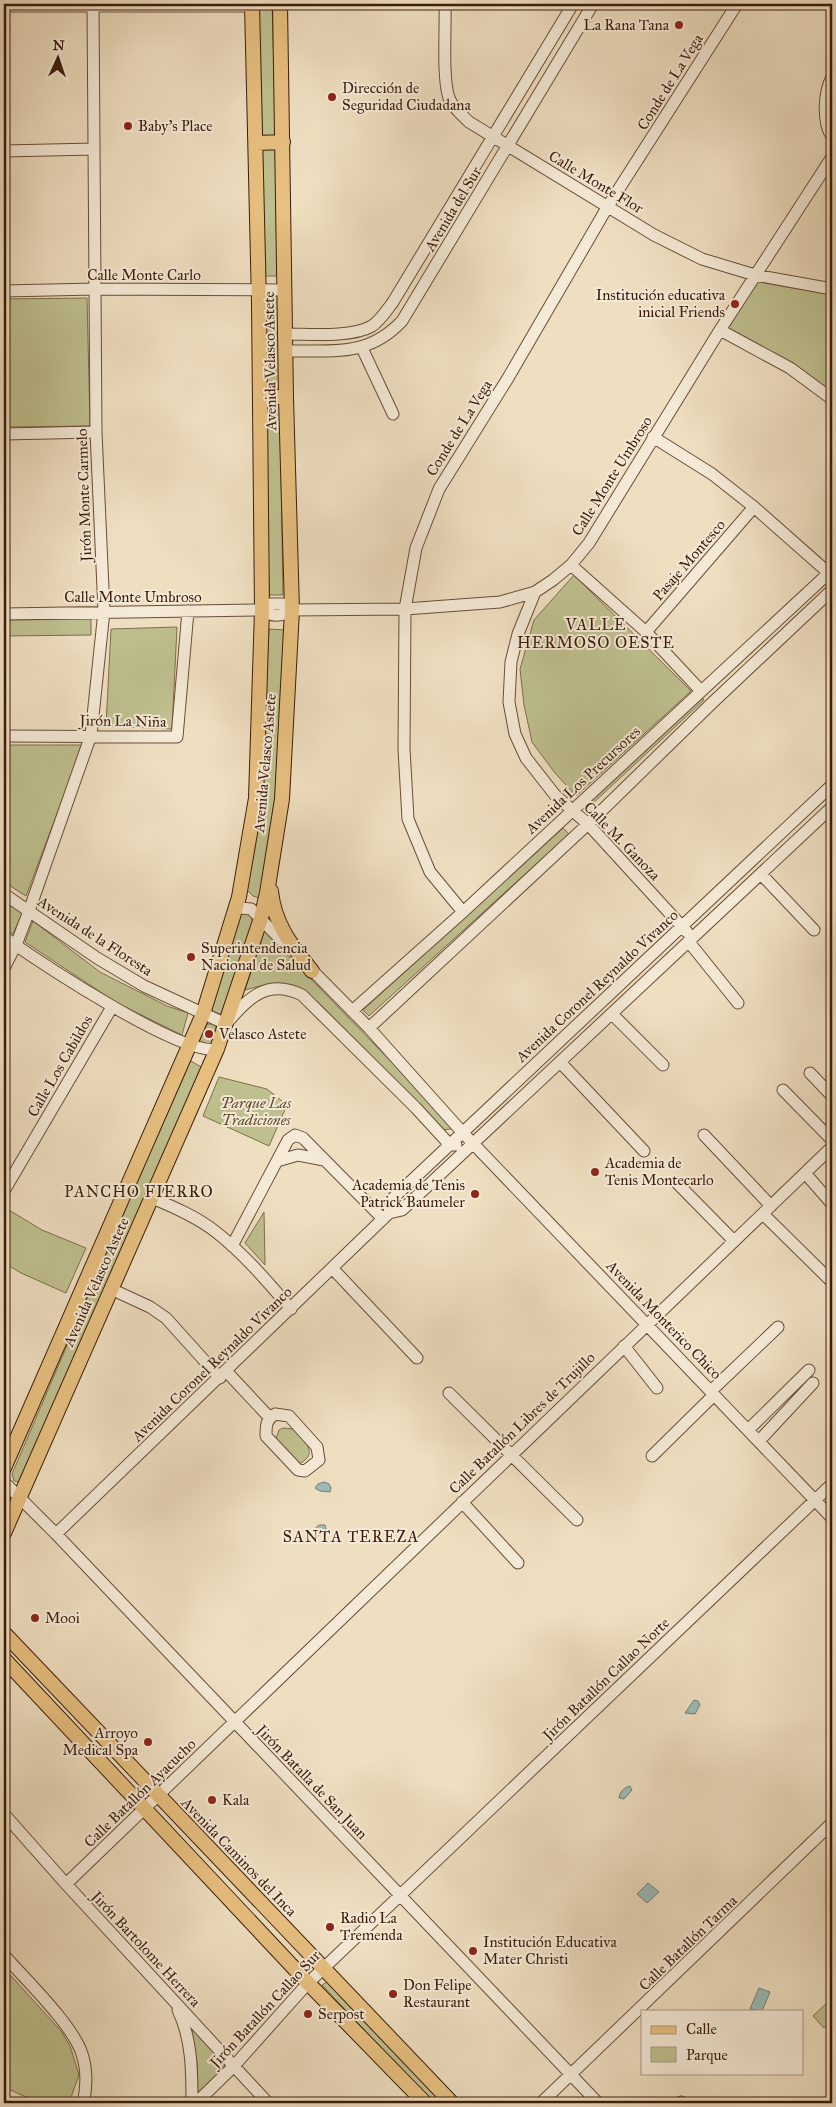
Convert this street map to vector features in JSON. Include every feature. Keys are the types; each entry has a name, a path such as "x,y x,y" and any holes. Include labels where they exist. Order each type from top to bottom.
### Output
{"main road":[{"name":"Avenida Velasco Astete","path":"4,1533 217,1049 260,918 270,874 282,799 292,610 285,351 280,4"},
{"name":"Avenida Velasco Astete","path":"4,1468 203,1014 235,910 256,798 262,610 259,290 252,5"},
{"path":"256,142 283,142"},
{"path":"260,397 286,397"},
{"path":"270,874 272,901 276,919 312,971"},
{"name":"Avenida Caminos del Inca","path":"4,1633 452,2103"},
{"path":"4,1659 146,1808 308,1984 425,2103"}],"street":[{"name":"Calle Monte Flor","path":"445,4 446,82 450,99 457,110 469,122 654,235 702,259 755,275 832,289"},
{"name":"Avenida del Sur","path":"285,334 346,333 372,326 376,322 393,302 573,4"},
{"name":"Avenida del Sur","path":"285,351 362,348 380,340 402,321 593,4"},
{"name":"Conde de La Vega","path":"463,912 430,872 408,820 404,749 405,609 416,548 439,488 508,378 608,206 737,4"},
{"name":"Jirón Monte Carmelo","path":"4,968 16,945 29,911 91,735 104,611 96,432 93,5"},
{"path":"4,6 252,5"},
{"path":"832,77 827,87 827,128 832,137"},
{"path":"4,151 94,149"},
{"name":"Calle Monte Umbroso","path":"4,614 262,610 269,615 286,615 292,610 405,609 500,602 535,592 571,566 589,543 720,330 832,158"},
{"name":"Calle Monte Carlo","path":"4,291 95,289 285,290"},
{"path":"720,330 790,368 832,399"},
{"path":"362,348 393,414"},
{"path":"4,434 96,432"},
{"path":"653,438 712,474 831,573"},
{"name":"Pasaje Montesco","path":"646,632 754,507"},
{"path":"571,566 646,632 700,691"},
{"name":"Avenida Los Precursores","path":"352,1011 463,912 700,691 831,573"},
{"path":"369,1028 588,824 832,590"},
{"name":"Calle M. Ganoza","path":"535,592 518,634 511,662 509,702 515,734 526,758 555,795 588,824 682,927 738,1003"},
{"path":"515,597 528,609"},
{"name":"Jirón La Niña","path":"4,736 91,735 176,737 188,611"},
{"name":"Avenida Coronel Reynaldo Vivanco","path":"386,1216 391,1200 832,785"},
{"name":"Avenida Coronel Reynaldo Vivanco","path":"56,1534 386,1216 402,1210 832,807"},
{"path":"808,808 819,820"},
{"path":"761,874 814,930"},
{"name":"Avenida de la Floresta","path":"4,894 97,958 136,982 226,1024"},
{"name":"Avenida Monterico Chico","path":"235,910 241,908 251,909 369,1028 462,1133 832,1518"},
{"path":"4,937 112,1007 191,1044 208,1050 217,1049"},
{"path":"226,1024 251,997 262,991 293,990 302,995 416,1108 450,1145 473,1144"},
{"name":"Calle Los Cabildos","path":"4,1192 112,1007"},
{"path":"612,1014 663,1065"},
{"path":"560,1062 644,1151"},
{"path":"810,1073 832,1096"},
{"path":"782,1090 832,1140"},
{"path":"232,1246 288,1140 294,1135 303,1138 386,1216"},
{"path":"704,1135 767,1210 830,1280"},
{"name":"Calle Batallón Libres de Trujillo","path":"235,1723 511,1454 832,1147"},
{"path":"277,1161 298,1155 325,1160"},
{"path":"806,1173 832,1204"},
{"path":"677,1183 734,1241"},
{"path":"152,1198 196,1219 232,1246 291,1309"},
{"path":"333,1268 417,1358"},
{"path":"111,1288 150,1307 166,1318 223,1375 269,1417"},
{"path":"652,1456 778,1326"},
{"path":"624,1346 657,1388"},
{"path":"748,1430 809,1370"},
{"path":"758,1441 814,1383"},
{"path":"449,1393 577,1520"},
{"path":"275,1414 288,1416 317,1447 319,1460 305,1471 298,1470 266,1436 266,1424 269,1417 275,1414"},
{"name":"Jirón Batalla de San Juan","path":"4,1482 56,1534 598,2103"},
{"name":"Jirón Batallón Callao Norte","path":"400,1895 832,1484"},
{"path":"462,1502 518,1563"},
{"name":"Calle Batallón Ayacucho","path":"66,1884 235,1723"},
{"name":"Jirón Bartolome Herrera","path":"4,1814 233,2067 268,2103"},
{"name":"Calle Batallón Tarma","path":"541,2103 832,1823"},
{"name":"Jirón Batallón Callao Sur","path":"196,2103 233,2067 323,1968 400,1895"},
{"path":"4,1954 62,2021 78,2044 85,2067 83,2103"},
{"path":"173,2000 183,2021 189,2044 192,2103"},
{"path":"4,2102 8,2103"}],"green space":[{"path":"256,4 272,4 276,136 260,135"},
{"path":"261,149 276,149 277,276 262,276"},
{"path":"757,281 832,294 832,397 728,328"},
{"path":"265,292 280,292 280,388 264,388"},
{"path":"87,298 90,426 4,427 4,299"},
{"path":"265,402 280,402 283,595 269,595"},
{"path":"574,575 691,691 576,796 555,773 532,742 524,705 520,669 534,620"},
{"path":"91,619 91,635 4,636 4,620"},
{"path":"177,627 172,729 106,726 111,629"},
{"path":"269,629 285,630 278,795 262,899 253,896 246,889 261,792"},
{"path":"702,697 704,700 591,805 588,801"},
{"path":"4,745 83,745 26,896 4,882"},
{"path":"563,828 569,834 369,1016 363,1010"},
{"path":"4,899 22,914 13,934 4,928"},
{"path":"248,913 251,916 253,923 222,1015 211,1010 210,1005 239,915"},
{"path":"33,921 100,972 167,1006 188,1013 182,1035 117,1003 25,942"},
{"path":"264,931 451,1123 451,1129 443,1130 320,1004 296,986 260,986 245,990"},
{"path":"207,1024 213,1024 216,1029 212,1044 203,1043 200,1039"},
{"path":"189,1060 203,1068 22,1482 14,1481 12,1474"},
{"name":"Parque Las Tradiciones","path":"219,1077 267,1089 287,1105 269,1146 203,1116"},
{"path":"4,1207 42,1230 86,1248 66,1293 21,1273 4,1263"},
{"path":"264,1212 265,1265 245,1243"},
{"path":"283,1428 294,1429 306,1442 309,1451 308,1456 299,1464 275,1441 279,1430"},
{"path":"4,1968 61,2031 70,2046 79,2075 69,2103 39,2103 4,2087"},
{"path":"330,1980 444,2103 433,2103 322,1985"},
{"path":"832,1998 832,2021 824,2028 813,2016"},
{"path":"189,2024 227,2063 198,2099 197,2063"}],"water":[{"path":"324,1482 329,1484 330,1492 320,1491 315,1488 318,1484"},
{"path":"319,1525 325,1525 324,1533 316,1537 313,1536 312,1531"},
{"path":"694,1700 698,1701 700,1705 695,1714 685,1713"},
{"path":"630,1786 632,1790 624,1799 619,1798 622,1790"},
{"path":"648,1883 659,1892 647,1903 637,1894"},
{"path":"759,1988 770,1992 762,2010 750,2009"}],"place":[{"name":"La Rana Tana","path":"679,25"},
{"name":"Dirección de Seguridad Ciudadana","path":"332,97"},
{"name":"Baby's Place","path":"128,126"},
{"name":"Institución educativa inicial Friends","path":"735,304"},
{"name":"Superintendencia Nacional de Salud","path":"191,957"},
{"name":"Velasco Astete","path":"209,1034"},
{"name":"Academia de Tenis Montecarlo","path":"595,1172"},
{"name":"Academia de Tenis Patrick Baumeler","path":"475,1194"},
{"name":"Mooi","path":"35,1618"},
{"name":"Arroyo Medical Spa","path":"148,1742"},
{"name":"Kala","path":"212,1800"},
{"name":"Radio La Tremenda","path":"330,1927"},
{"name":"Institución Educativa Mater Christi","path":"473,1951"},
{"name":"Don Felipe Restaurant","path":"393,1994"},
{"name":"Serpost","path":"308,2014"}],"district":[{"name":"VALLE HERMOSO OESTE","path":"596,633"},
{"name":"PANCHO FIERRO","path":"139,1191"},
{"name":"SANTA TEREZA","path":"351,1536"}]}
